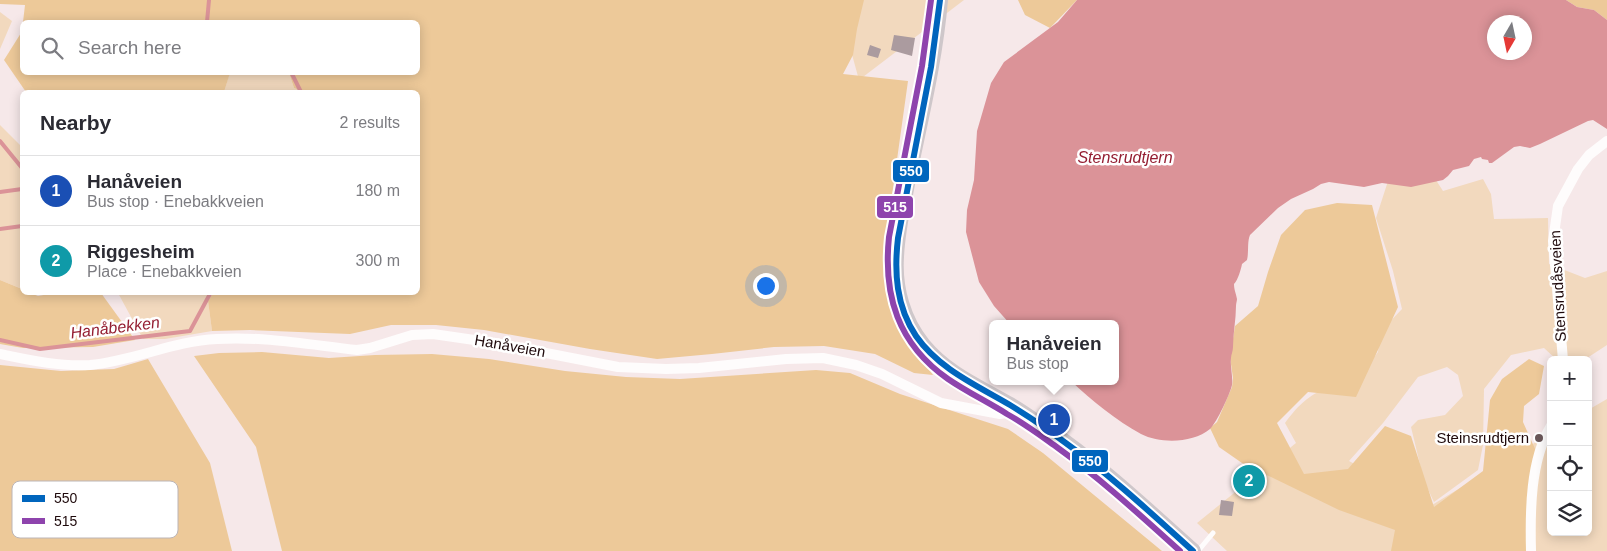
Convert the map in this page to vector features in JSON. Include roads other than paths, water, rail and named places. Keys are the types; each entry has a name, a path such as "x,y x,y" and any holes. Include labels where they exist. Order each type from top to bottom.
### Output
{"main road":[{"path":"940,0 934,45 898,231 896,280 902,307 907,319 930,353 940,362 961,378 1012,406 1074,449 1193,551"}],"street":[{"name":"Stensrudåsveien","path":"1563,356 1552,242 1556,213 1568,185 1578,169 1589,155 1607,141"},
{"name":"Hanåveien","path":"0,354 70,366 109,362 190,343 216,339 265,339 357,350 412,335 433,334 495,343 618,367 699,368 786,359 823,358 856,365 882,374 941,403 1000,414 1005,413 1012,406"},
{"path":"1531,551 1534,479 1541,444 1547,433"}],"lane":[{"path":"1198,551 1213,533"}],"water":[{"name":"Stensrudtjern","path":"1077,0 1566,0 1577,7 1594,10 1607,20 1607,129 1593,120 1588,121 1530,148 1514,147 1492,163 1481,157 1474,159 1469,166 1453,170 1443,180 1411,187 1382,183 1364,187 1329,182 1321,184 1291,199 1278,208 1250,235 1247,260 1242,264 1234,284 1237,299 1231,357 1232,385 1220,414 1210,429 1195,437 1177,440 1167,441 1141,434 1096,403 1076,385 1119,385 1119,320 1006,320 994,306 979,282 966,232 967,210 974,180 977,131 991,83 1004,62 1058,22"}],"waterway":[{"name":"Hanåbekken","path":"207,20 209,0"},
{"name":"Hanåbekken","path":"292,75 300,90"},
{"path":"0,141 20,166"},
{"path":"0,192 20,189"},
{"path":"0,229 20,226"},
{"name":"Hanåbekken","path":"0,340 40,349 190,331 209,295"}],"place":[{"name":"Hanåveien","path":"1054,420"},
{"name":"Steinsrudtjern","path":"1539,438"},
{"name":"Riggesheim","path":"1249,481"}]}
